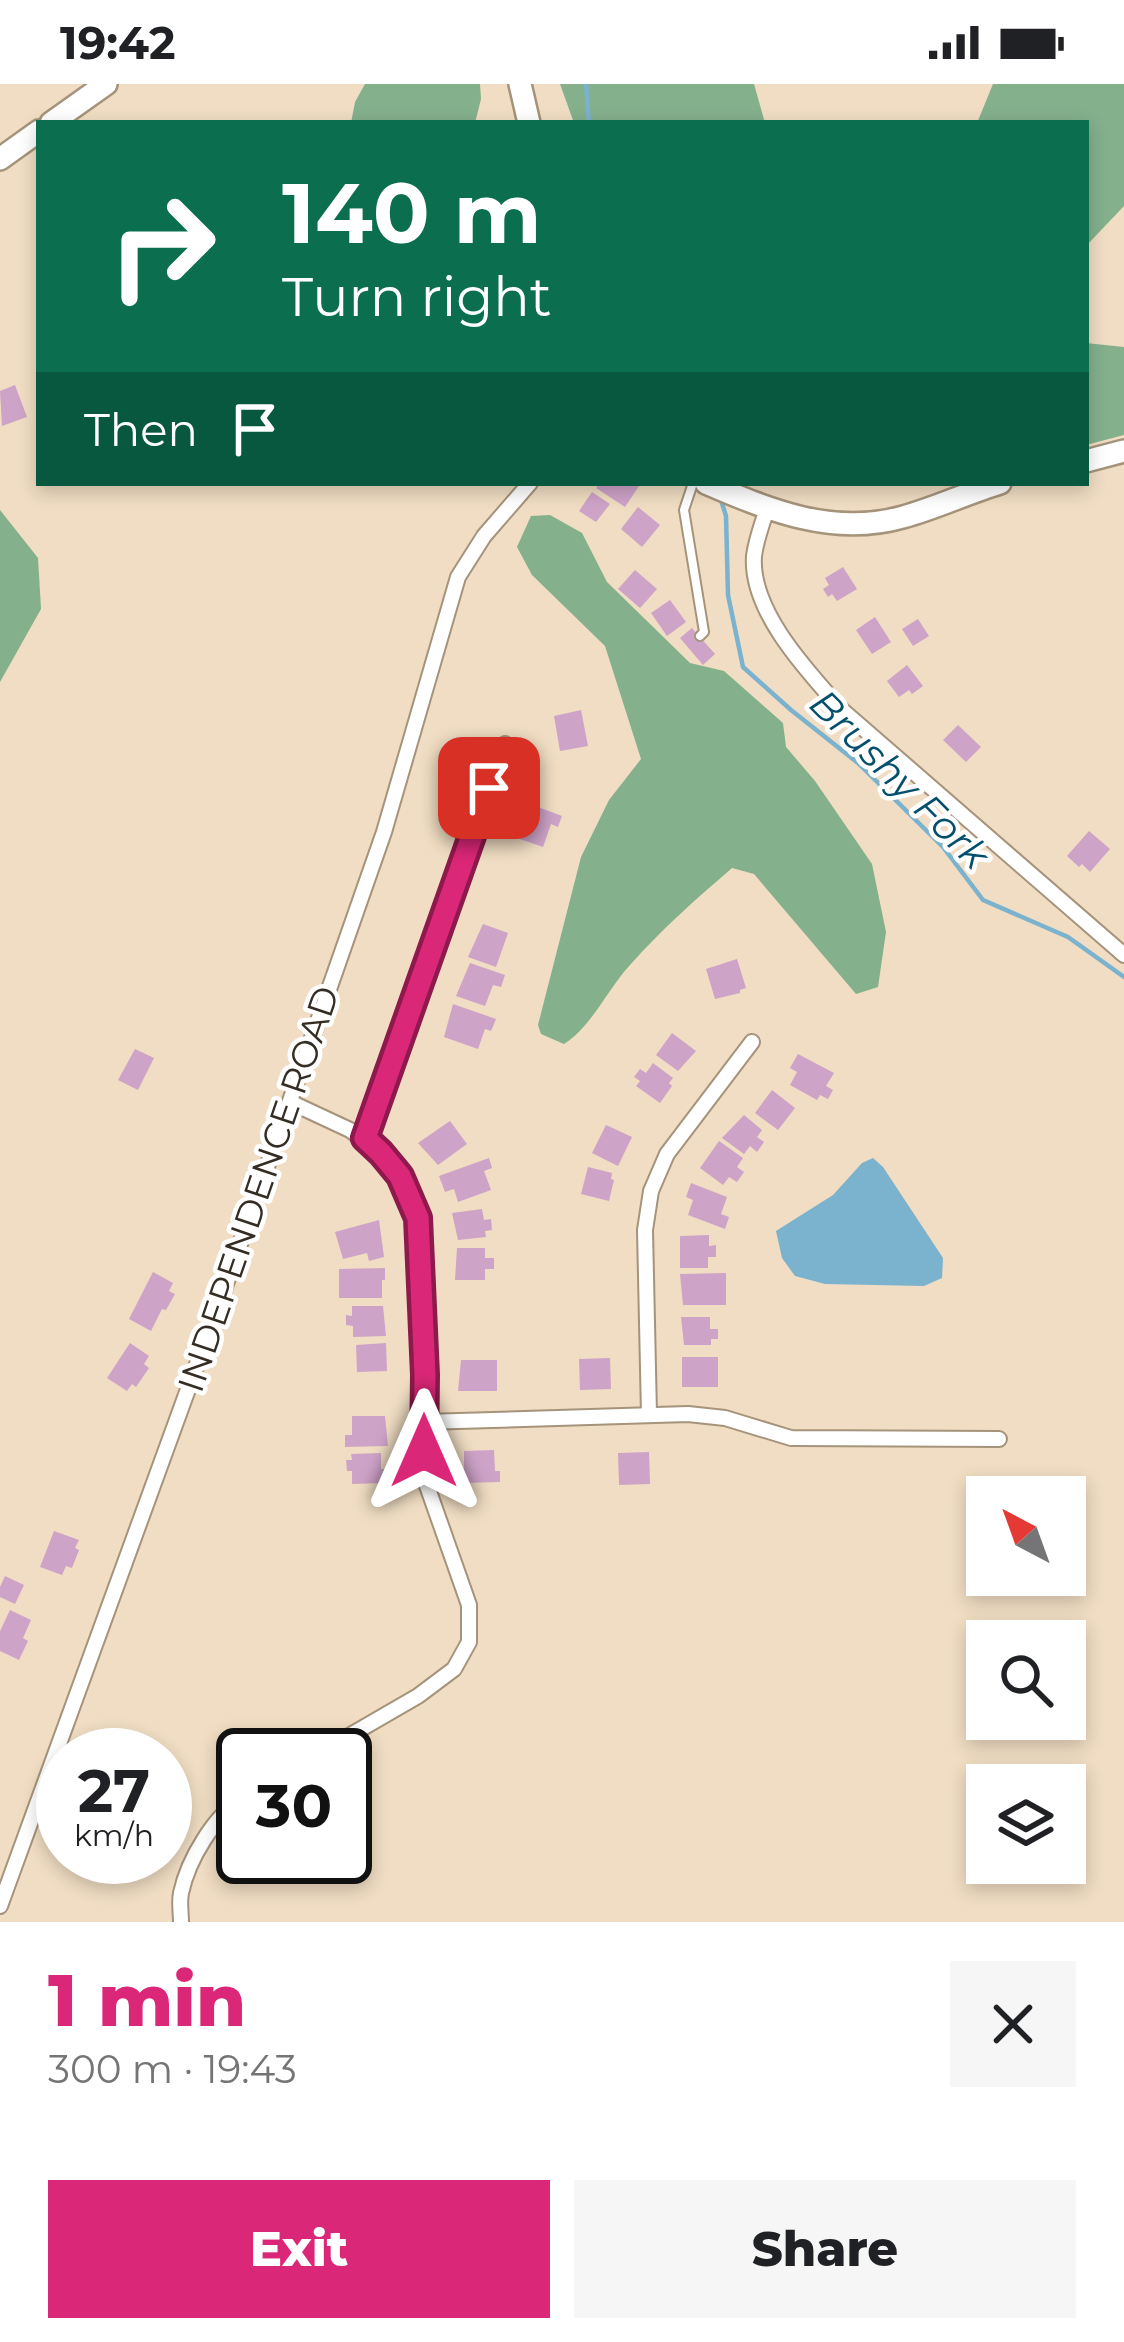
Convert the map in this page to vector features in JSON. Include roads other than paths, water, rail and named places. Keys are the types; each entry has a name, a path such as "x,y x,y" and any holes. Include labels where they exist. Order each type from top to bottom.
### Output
{"main road":[{"path":"55,120 106,84"},
{"path":"520,84 529,120"},
{"path":"0,159 36,133"},
{"path":"1089,460 1124,452"},
{"path":"713,486 767,509 825,524 904,517 992,486"}],"street":[{"name":"INDEPENDENCE ROAD","path":"0,1906 384,832 458,578 484,536 527,486"},
{"path":"767,509 754,557 757,582 776,625 815,680 842,710 1124,955"},
{"path":"365,1138 505,744"},
{"path":"649,1414 645,1229 651,1190 667,1154 752,1042"},
{"path":"290,1102 365,1138 400,1176 418,1218 424,1480 470,1605 469,1642 454,1670 361,1728"},
{"path":"424,1422 706,1414 791,1438 999,1438"},
{"path":"181,1922 181,1894 216,1822"}],"lane":[{"path":"692,486 684,510 704,632 700,637"}],"water":[{"path":"873,1158 943,1258 942,1278 924,1286 825,1284 795,1276 782,1258 776,1231 833,1195 862,1163"}],"waterway":[{"name":"Brushy Fork","path":"586,84 589,120"},
{"name":"Brushy Fork","path":"721,500 726,516 728,595 743,667 858,763 943,847 983,900 1068,937 1124,977"}]}
